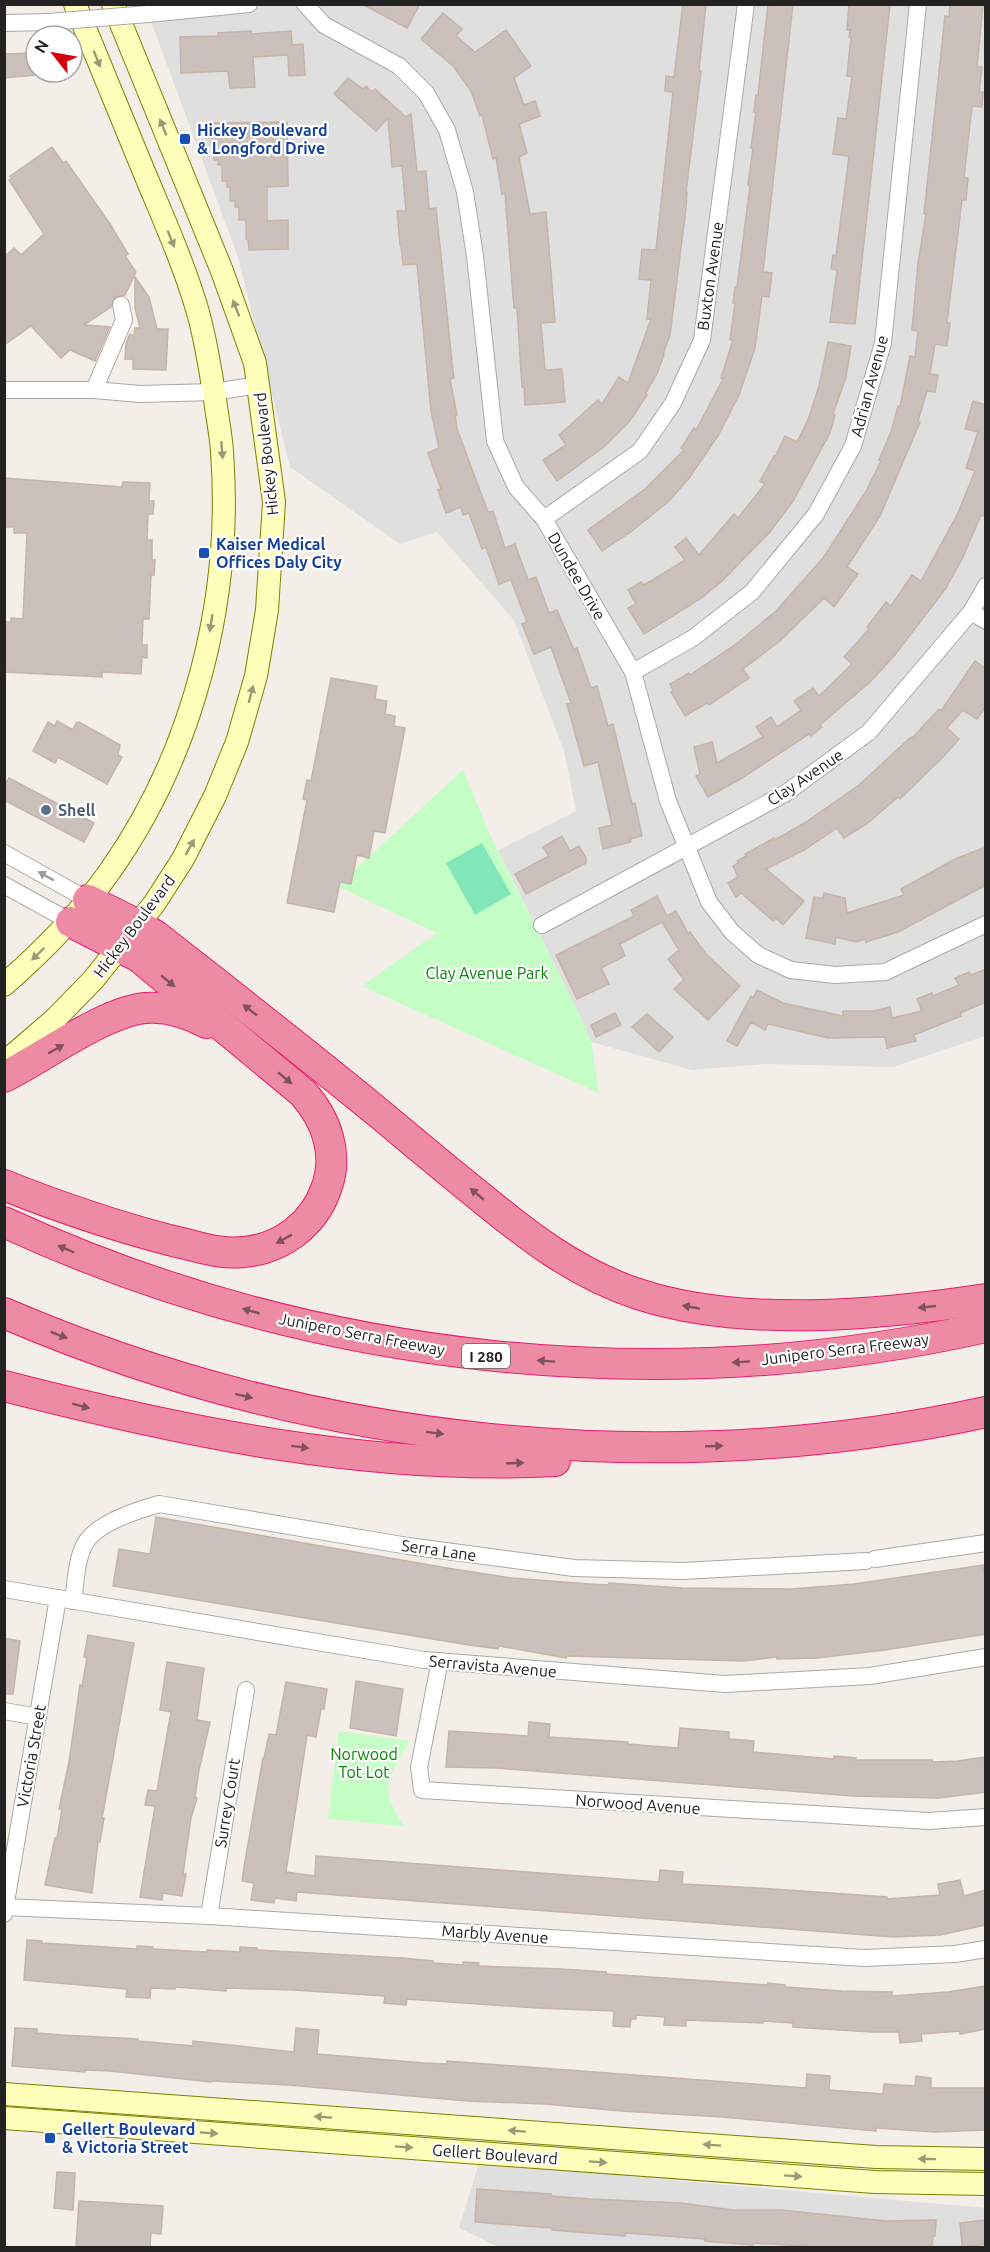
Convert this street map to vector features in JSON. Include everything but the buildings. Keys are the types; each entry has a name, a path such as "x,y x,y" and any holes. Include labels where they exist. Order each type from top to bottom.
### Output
{"highway":[{"path":"80,911 130,936 156,936 345,1086 522,1231 557,1256 609,1283 669,1303 708,1310 752,1314 870,1311 986,1299"},
{"path":"4,1185 93,1218 201,1248 241,1253 266,1248 295,1233 306,1222 326,1191 330,1177 331,1147 314,1104 291,1082 138,957 130,936"},
{"path":"4,1077 111,1018 147,1008 173,1010 186,1014 240,1041"},
{"name":"Junipero Serra Freeway","path":"4,1222 129,1273 252,1312 370,1339 479,1355 627,1364 738,1362 849,1351 986,1327"},
{"path":"4,1313 104,1353 243,1396 350,1419 497,1440 570,1445 681,1447 755,1444 902,1427 986,1412"},
{"path":"4,1386 120,1416 183,1428 296,1447 409,1460 518,1463 681,1447"}],"main road":[{"path":"4,985 80,911 126,846 154,797 190,710 208,647 221,566 224,498 222,450 208,352 200,320 181,264 75,4"},
{"name":"Hickey Boulevard","path":"4,1063 81,994 130,936 183,859 208,812 237,742 256,676 267,610 274,502 255,363 239,317 113,4"},
{"name":"Gellert Boulevard","path":"4,2094 876,2157 986,2159"},
{"name":"Gellert Boulevard","path":"4,2118 875,2182 986,2184"}],"street":[{"path":"4,23 49,22 249,4"},
{"name":"Dundee Drive","path":"305,4 324,25 399,66 426,93 447,130 465,192 475,256 495,441 516,487 544,519 633,672 669,801 709,902 732,932 758,955 791,970 835,975 885,972 986,924"},
{"name":"Buxton Avenue","path":"544,519 640,451 673,403 702,340 746,4"},
{"name":"Adrian Avenue","path":"633,672 693,638 752,592 816,514 853,446 883,344 918,4"},
{"path":"94,390 124,320 121,305"},
{"path":"4,390 94,390 128,393 214,392 258,385"},
{"name":"Clay Avenue","path":"542,926 786,793 869,732 978,616 986,586"},
{"path":"4,853 80,911"},
{"path":"4,885 80,911"},
{"name":"Serra Lane","path":"65,1600 86,1542 98,1530 135,1511 159,1504 408,1546 574,1568 683,1571 871,1560 986,1543"},
{"name":"Serravista Avenue","path":"4,1589 440,1661 725,1684 870,1676 986,1657"},
{"name":"Victoria Street","path":"5,1910 38,1717 65,1600"},
{"name":"Norwood Avenue","path":"440,1661 419,1767 422,1790 928,1821 986,1816"},
{"name":"Surrey Court","path":"209,1916 246,1690"},
{"path":"4,1711 38,1717"},
{"name":"Marbly Avenue","path":"5,1910 209,1916 864,1958 955,1954 986,1949"}],"shaded area":[{"path":"145,5 985,5 985,1036 893,1067 765,1064 692,1070 591,1042 498,850 576,811 564,751 514,620 437,532 400,544 290,467 238,257"},
{"path":"479,2163 986,2208 985,2248 500,2248 459,2228"}],"green space":[{"name":"Clay Avenue Park","path":"463,770 490,835 584,1024 591,1042 599,1093 362,986 437,933 337,886"},
{"path":"482,843 511,894 475,915 446,863"},
{"name":"Norwood Tot Lot","path":"339,1731 410,1741 391,1774 388,1791 390,1801 404,1826 328,1819"}],"place":[{"name":"Hickey Boulevard & Longford Drive","path":"185,139"},
{"name":"Kaiser Medical Offices Daly City","path":"204,553"},
{"name":"Shell","path":"46,810"},
{"name":"Gellert Boulevard & Victoria Street","path":"50,2138"}]}
